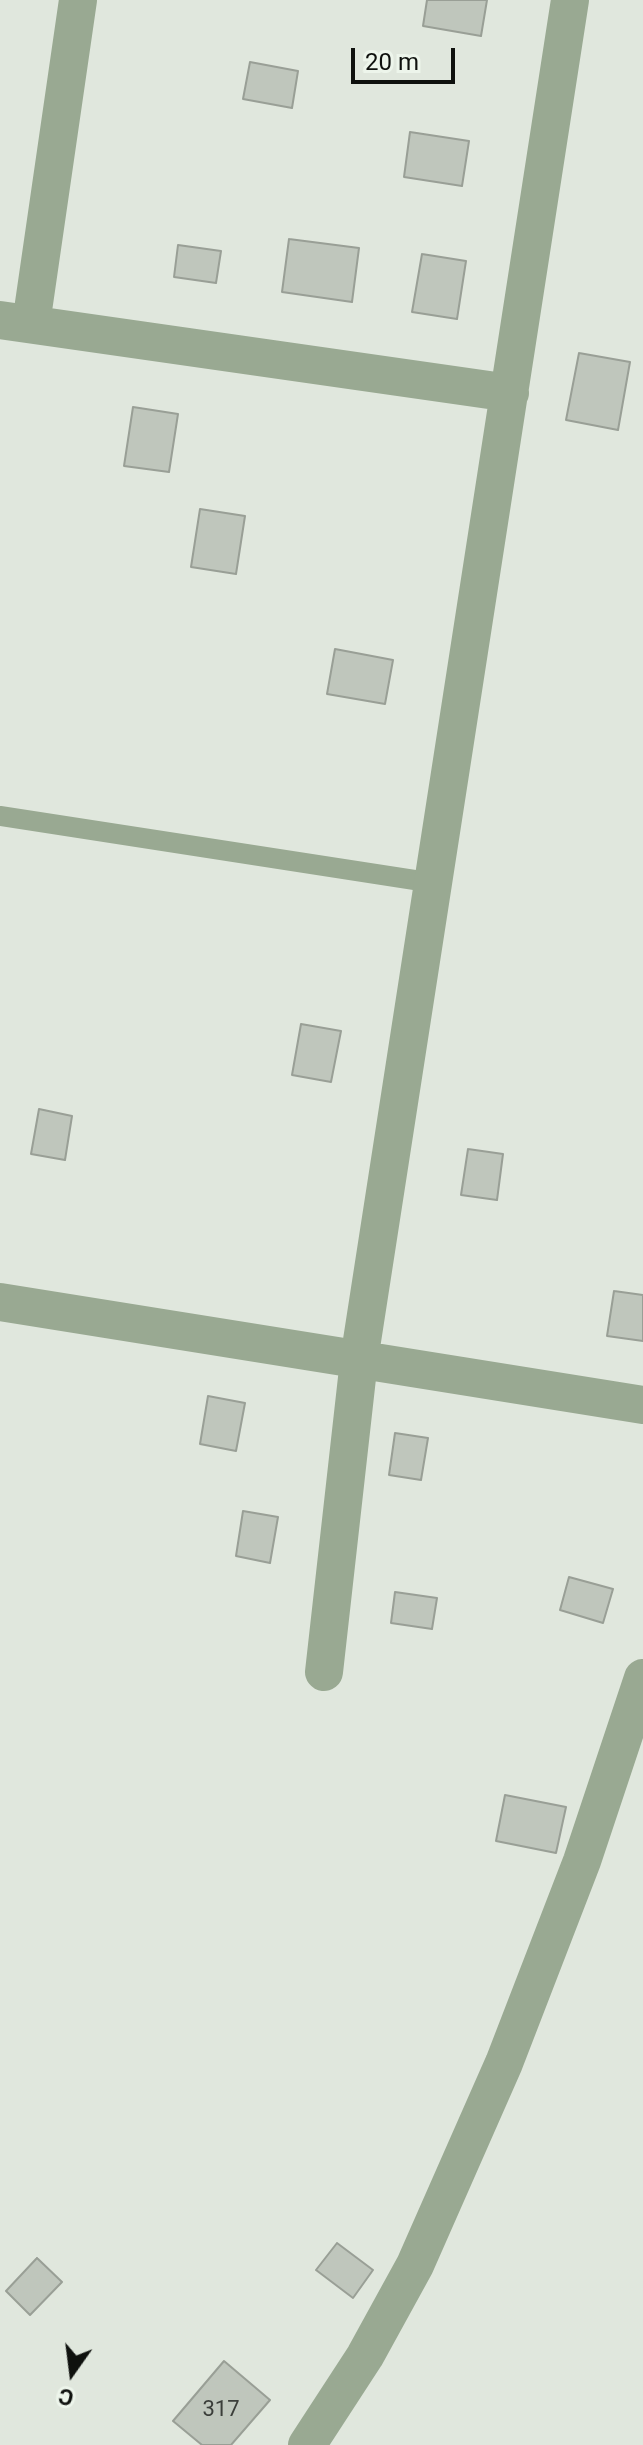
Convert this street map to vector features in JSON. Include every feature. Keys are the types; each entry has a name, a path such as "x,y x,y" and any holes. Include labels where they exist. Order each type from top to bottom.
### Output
{"street":[{"path":"78,0 15,322 510,393"},
{"path":"324,1672 359,1360 570,0"},
{"path":"0,1302 643,1405"},
{"path":"307,2445 365,2356 415,2265 504,2063 582,1861 643,1678"}],"lane":[{"path":"0,816 434,883"}],"building":[{"path":"427,0 487,0 481,36 423,26"},
{"path":"250,62 298,71 292,108 243,99"},
{"path":"410,132 469,141 462,186 404,177"},
{"path":"289,239 359,248 352,302 282,292"},
{"path":"178,245 221,251 216,283 174,277"},
{"path":"422,254 466,261 457,319 412,312"},
{"path":"579,353 630,362 618,430 566,420"},
{"path":"133,407 178,414 169,472 124,466"},
{"path":"200,509 245,516 236,574 191,567"},
{"path":"335,649 393,660 385,704 327,694"},
{"path":"301,1024 341,1031 331,1082 292,1075"},
{"path":"39,1109 72,1116 65,1160 31,1154"},
{"path":"468,1149 503,1154 497,1200 461,1195"},
{"path":"614,1291 643,1295 643,1341 607,1336"},
{"path":"208,1396 245,1403 236,1451 200,1444"},
{"path":"395,1433 428,1438 421,1480 389,1475"},
{"path":"243,1511 278,1517 270,1563 236,1556"},
{"path":"569,1577 613,1589 603,1623 560,1610"},
{"path":"395,1592 437,1598 432,1629 391,1623"},
{"path":"505,1795 566,1807 556,1853 496,1841"},
{"path":"337,2243 373,2270 353,2298 316,2270"},
{"path":"37,2258 62,2282 30,2315 6,2291"},
{"path":"224,2361 270,2400 231,2445 202,2445 173,2421"}]}
